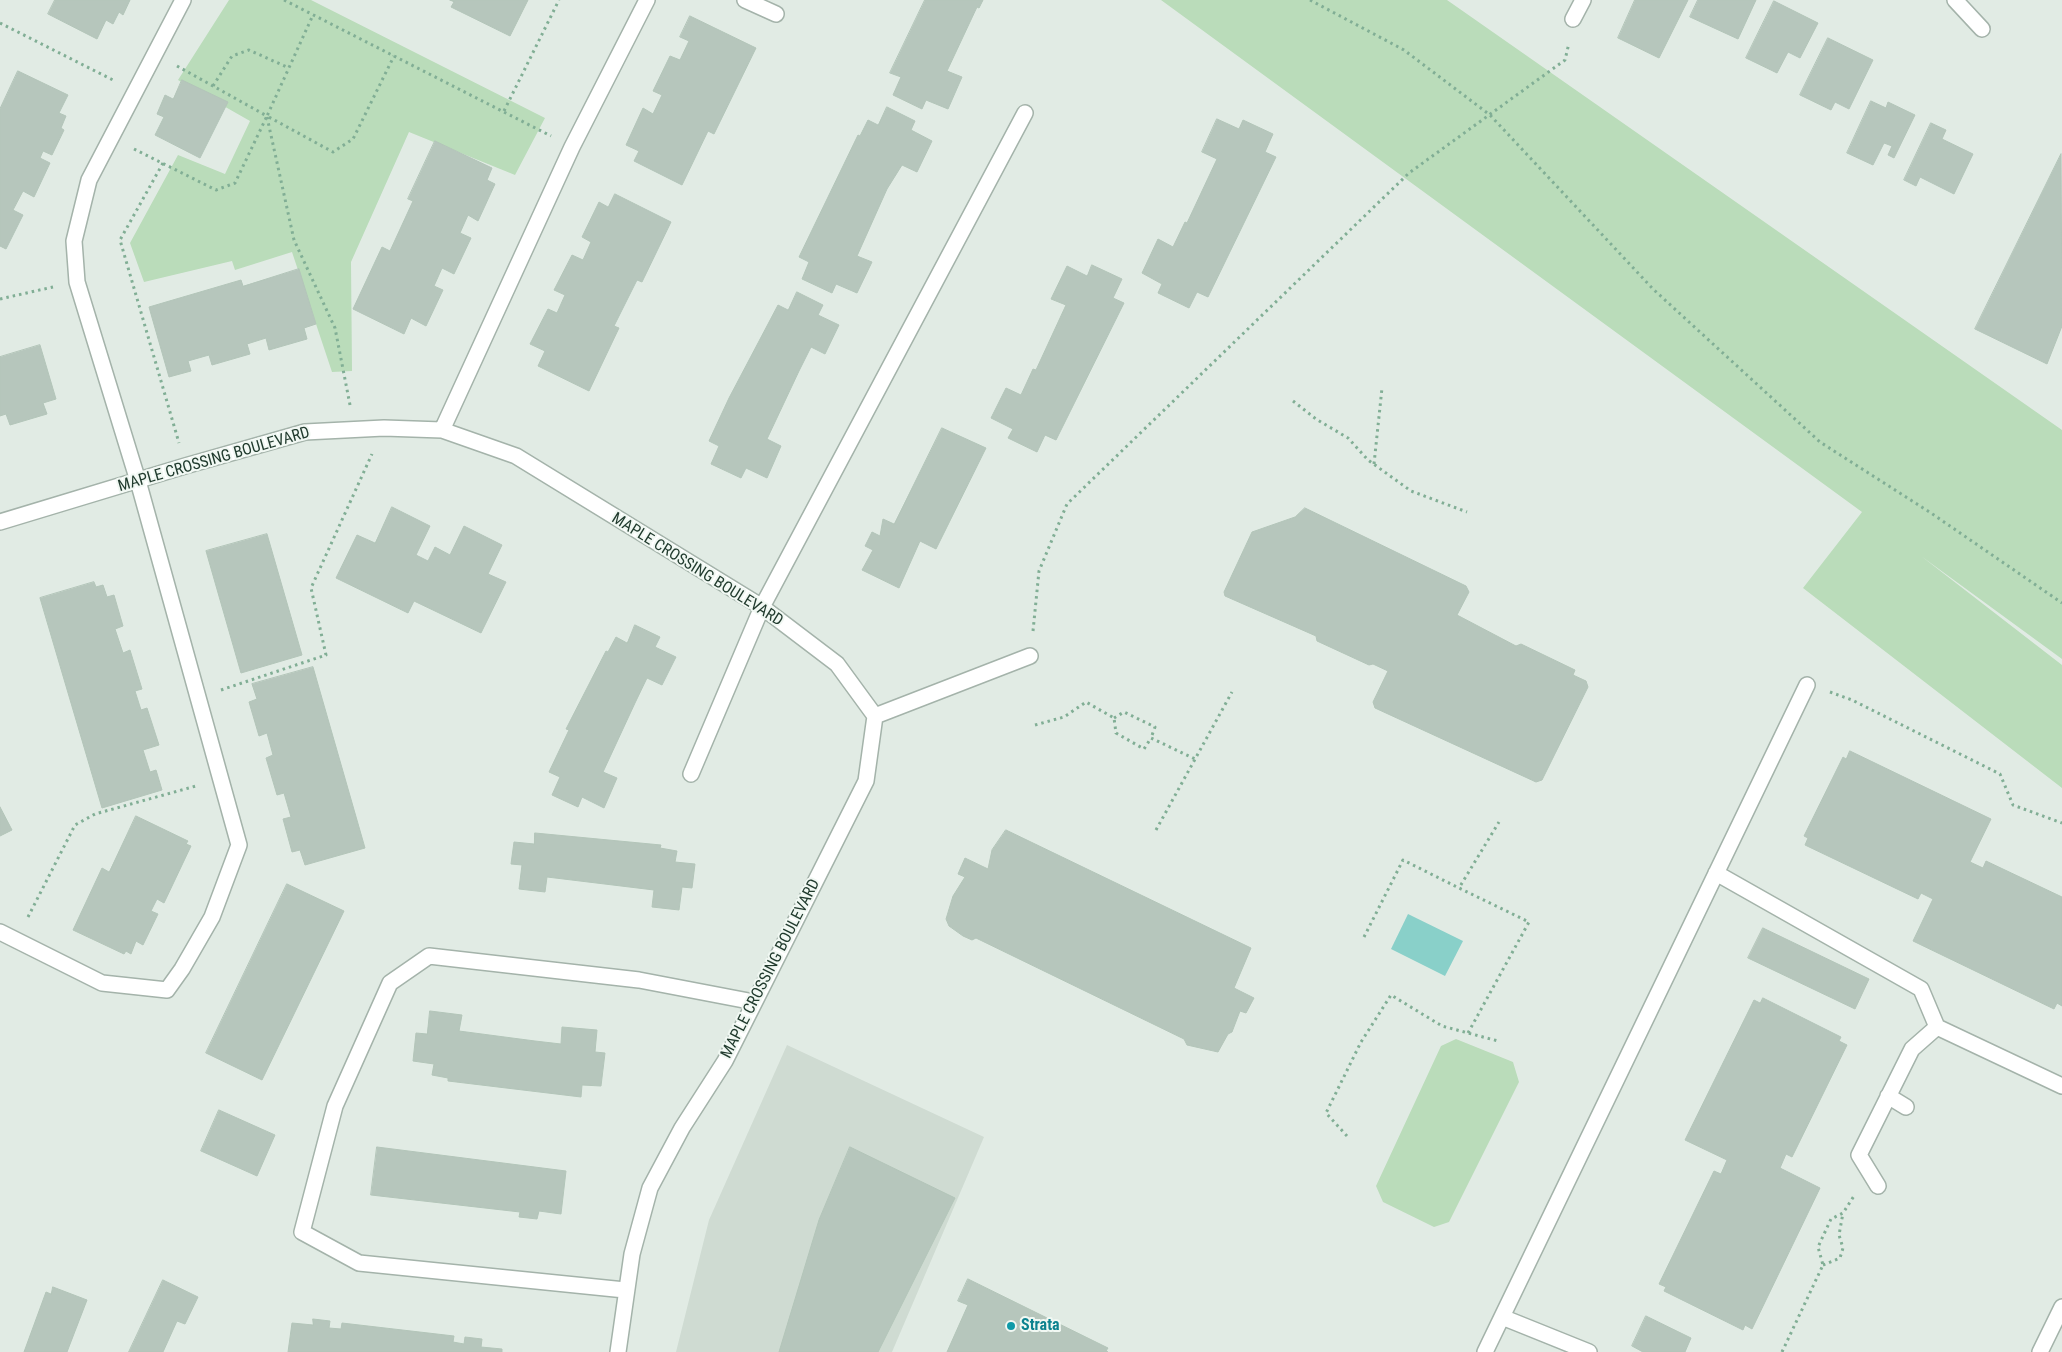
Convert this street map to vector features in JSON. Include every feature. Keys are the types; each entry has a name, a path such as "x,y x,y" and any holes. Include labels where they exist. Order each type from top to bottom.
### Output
{"street":[{"path":"0,932 102,983 167,990 182,969 212,917 239,845 138,481 77,282 74,241 89,180 183,0"},
{"path":"442,430 572,147 647,0"},
{"path":"745,0 776,14"},
{"path":"1574,19 1583,0"},
{"path":"1955,0 1982,29"},
{"path":"691,774 762,607 1025,113"},
{"name":"MAPLE CROSSING BOULEVARD","path":"0,522 305,432 384,428 442,430 516,456 762,607 837,664 875,716 866,781 725,1061 682,1128 650,1188 632,1254 625,1290 618,1352"},
{"path":"875,716 1030,656"},
{"path":"1485,1352 1807,684"},
{"path":"1716,873 1920,989 1937,1027 2062,1086"},
{"path":"625,1290 359,1263 302,1232 335,1106 390,983 429,956 639,980 754,1002"},
{"path":"1878,1186 1859,1155 1912,1049 1937,1027"},
{"path":"1888,1096 1906,1107"},
{"path":"2040,1352 2062,1307"},
{"path":"1502,1317 1590,1352"}],"path":[{"path":"284,0 572,147"},
{"path":"504,111 559,0"},
{"path":"1310,0 1404,50 1490,115 1653,289 1820,442 1931,513 2062,603"},
{"path":"111,138 216,190 235,184 313,15"},
{"path":"1030,656 1039,571 1067,504 1409,173 1565,60 1574,19"},
{"path":"0,23 134,91"},
{"path":"213,86 232,56 249,50 289,68"},
{"path":"154,54 333,152 353,139 394,56"},
{"path":"267,116 294,240 335,328 355,429"},
{"path":"163,163 120,240 185,466"},
{"path":"0,299 77,282"},
{"path":"1374,464 1382,388"},
{"path":"1293,401 1316,419 1348,438 1374,464 1411,491 1466,512"},
{"path":"199,698 326,655 311,588 384,428"},
{"path":"1807,684 1852,700 2000,774 2013,805 2062,823"},
{"path":"1156,830 1232,692"},
{"path":"1035,725 1064,716 1086,702 1114,718"},
{"path":"1124,712 1155,727 1144,749 1116,733 1114,718 1124,712"},
{"path":"1150,738 1195,759"},
{"path":"16,940 75,825 94,814 222,780"},
{"path":"1459,888 1499,822"},
{"path":"1364,937 1403,860 1529,922 1468,1034"},
{"path":"1347,1136 1326,1113 1361,1042 1391,995 1442,1026 1498,1042"},
{"path":"1823,1265 1840,1258 1843,1248 1839,1235 1843,1213 1869,1171"},
{"path":"1782,1352 1823,1265 1818,1248 1832,1220 1843,1213"}],"shaded area":[{"path":"787,1045 984,1137 892,1352 676,1352 709,1220"}],"green space":[{"path":"229,0 311,0 545,118 515,175 409,132 351,262 352,371 332,372 292,252 235,270 232,261 144,282 130,243 178,155 225,174 250,121 178,80"},
{"path":"1161,0 1447,0 2062,430 2062,659 1921,556 2062,665 2062,788 1803,588 1862,512"},
{"path":"1456,1039 1513,1062 1519,1082 1449,1222 1434,1227 1383,1202 1376,1186 1441,1046"}],"water":[{"path":"1408,914 1463,941 1445,976 1391,949"}],"building":[{"path":"55,0 130,0 123,15 119,12 113,24 106,20 97,39 48,14"},
{"path":"450,0 528,0 510,36 451,7 454,2"},
{"path":"925,0 983,0 979,8 977,7 947,71 962,77 948,109 926,100 922,109 893,95 901,77 890,73"},
{"path":"1635,0 1688,0 1659,58 1618,38"},
{"path":"1698,0 1756,0 1738,39 1690,17"},
{"path":"1774,1 1818,23 1800,58 1788,52 1777,73 1746,58"},
{"path":"690,16 756,48 714,134 708,131 682,185 634,161 639,151 626,145 643,108 653,114 662,95 653,91 670,56 680,60 689,41 680,37"},
{"path":"1828,38 1873,60 1849,109 1835,102 1831,110 1800,95"},
{"path":"18,71 68,95 59,113 66,116 61,128 64,130 52,155 43,151 40,158 50,163 34,197 23,191 13,210 23,215 6,249 0,246 0,109"},
{"path":"182,80 228,102 200,158 155,135 164,117 157,114 165,95 173,99"},
{"path":"1871,101 1886,108 1888,102 1915,115 1894,158 1888,155 1892,146 1884,143 1873,165 1847,153"},
{"path":"887,107 915,121 911,130 932,141 917,172 902,165 887,189 857,256 872,262 857,293 836,284 832,293 802,279 809,262 799,257 858,135 860,136 868,120 878,125"},
{"path":"1217,119 1239,129 1243,120 1273,134 1265,152 1276,157 1208,297 1197,292 1189,308 1158,293 1162,284 1142,273 1158,239 1173,247 1185,222 1187,223 1217,159 1202,152"},
{"path":"1931,123 1946,130 1942,139 1973,154 1954,194 1920,177 1916,186 1904,180"},
{"path":"435,141 492,168 487,180 495,184 478,221 468,215 460,233 471,238 454,274 442,268 434,286 443,290 426,326 411,318 404,334 353,309 382,247 390,251 413,201 408,199"},
{"path":"2061,154 2062,326 2047,364 1975,329"},
{"path":"615,194 671,222 642,282 637,280 614,326 619,328 589,391 538,366 545,351 530,344 548,309 557,313 565,295 554,290 572,255 583,260 591,242 582,237 599,202 608,207"},
{"path":"1092,265 1122,279 1113,298 1124,303 1056,440 1045,435 1037,452 1008,438 1013,429 991,418 1006,388 1021,395 1033,369 1036,370 1066,305 1051,299 1067,266 1087,276"},
{"path":"299,269 316,324 304,328 307,339 269,350 266,338 247,344 250,354 212,365 209,355 188,361 191,371 169,377 149,307 241,280 243,286"},
{"path":"797,292 823,305 818,315 839,325 825,354 811,347 767,439 781,446 767,478 746,468 741,478 711,464 719,446 709,441 729,398 778,305 788,310"},
{"path":"40,345 56,399 43,403 47,414 10,425 6,414 0,416 0,357"},
{"path":"942,428 986,448 936,549 920,541 899,588 862,570 873,550 865,546 872,532 880,536 883,519 894,524"},
{"path":"392,507 430,526 416,555 428,561 435,547 450,555 464,526 502,545 488,574 506,582 481,633 414,601 408,613 336,578 357,535 375,543"},
{"path":"1305,508 1466,586 1469,592 1457,615 1516,646 1521,644 1575,670 1573,675 1586,681 1588,687 1542,780 1536,782 1375,708 1373,702 1388,671 1373,664 1369,665 1317,641 1316,636 1225,596 1224,592 1252,532 1295,517"},
{"path":"267,534 302,655 241,673 206,551"},
{"path":"94,582 96,587 103,585 107,597 114,595 123,626 115,629 123,653 130,650 142,689 135,691 141,710 147,708 159,745 143,750 150,772 156,770 162,790 102,808 40,598"},
{"path":"635,625 660,637 655,647 676,657 662,685 647,678 635,703 603,772 617,778 604,808 582,797 578,807 552,795 560,777 549,772 569,730 566,729 606,651 608,652 616,637 627,643"},
{"path":"313,667 365,848 305,865 300,850 292,852 283,819 291,817 284,793 277,795 266,758 273,755 267,733 259,736 249,702 257,699 252,684"},
{"path":"1850,751 1991,819 1970,862 1983,868 1986,861 2062,897 2062,1006 2057,1003 2054,1009 1913,941 1933,899 1921,893 1918,899 1805,845 1808,838 1804,836 1843,757 1846,759"},
{"path":"0,807 12,830 0,836"},
{"path":"136,816 188,841 186,844 191,846 164,903 157,899 151,911 158,914 143,945 136,941 131,954 126,951 124,954 73,930 102,868 109,872"},
{"path":"1006,830 1251,948 1234,988 1254,998 1246,1013 1240,1011 1232,1032 1228,1034 1218,1052 1187,1045 1184,1039 976,938 972,940 963,936 949,926 946,919 953,896 965,877 958,874 965,858 988,869 992,850"},
{"path":"535,833 661,845 660,848 677,851 675,862 695,864 692,888 682,887 679,910 652,907 654,890 547,877 545,892 519,889 522,865 511,864 514,842 534,844"},
{"path":"287,884 344,911 262,1080 206,1053"},
{"path":"1763,928 1869,979 1855,1009 1748,958"},
{"path":"1763,998 1841,1037 1839,1041 1847,1045 1792,1157 1786,1154 1780,1168 1820,1188 1752,1329 1745,1325 1743,1330 1664,1291 1666,1287 1659,1284 1714,1171 1721,1174 1727,1160 1685,1140 1754,1000 1760,1003"},
{"path":"430,1011 462,1015 459,1031 561,1044 562,1027 597,1030 595,1052 605,1053 601,1086 582,1085 581,1097 448,1081 448,1078 432,1075 434,1064 413,1061 416,1033 427,1034"},
{"path":"219,1110 275,1135 257,1176 201,1151"},
{"path":"377,1147 566,1171 561,1214 539,1211 537,1219 519,1217 520,1212 371,1195"},
{"path":"850,1147 955,1198 878,1352 779,1352 819,1220"},
{"name":"Strata","path":"968,1279 1108,1348 1106,1351 1108,1352 947,1352 968,1305 958,1301"},
{"path":"163,1280 198,1297 185,1324 177,1321 163,1352 129,1352"},
{"path":"53,1287 87,1300 67,1352 24,1352 46,1292 51,1294"},
{"path":"1646,1316 1691,1338 1685,1352 1643,1352 1632,1346"},
{"path":"313,1319 330,1321 329,1328 341,1329 342,1323 454,1336 453,1342 464,1344 465,1337 482,1339 481,1347 502,1349 502,1352 288,1352 292,1323 313,1325"}],"place":[{"name":"Strata","path":"1011,1326"}]}
